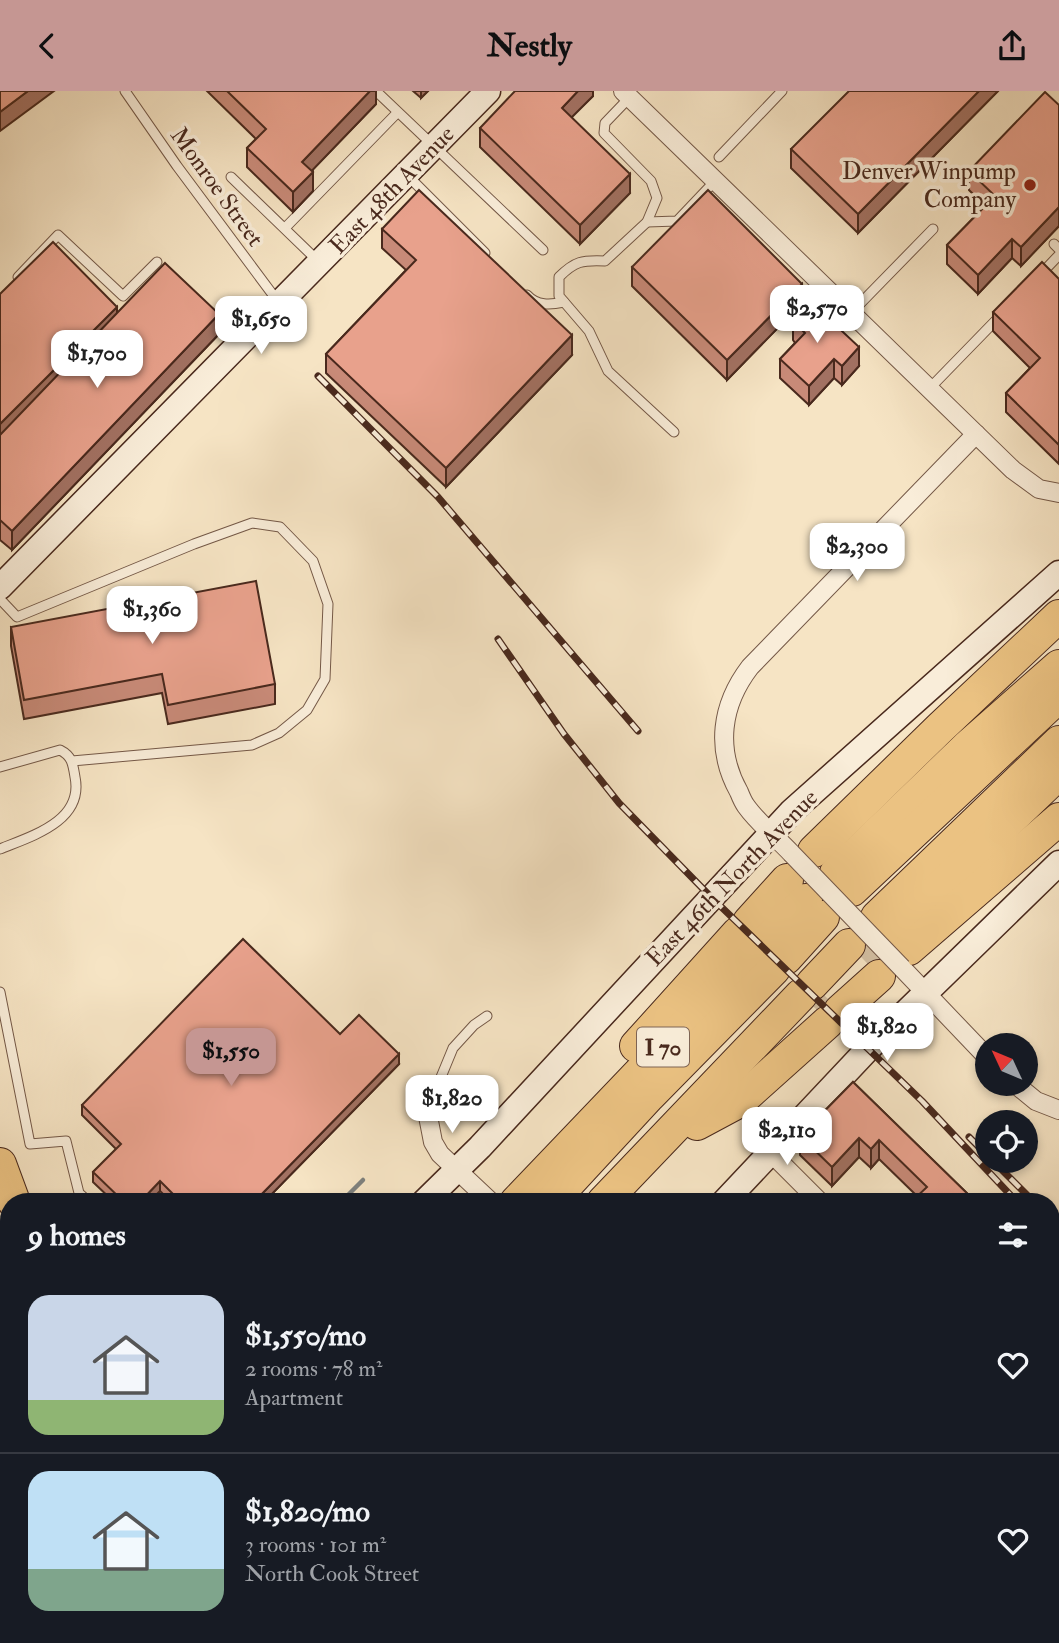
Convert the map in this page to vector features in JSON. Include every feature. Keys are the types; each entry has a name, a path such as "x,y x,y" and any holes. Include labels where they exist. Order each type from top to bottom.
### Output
{"highway":[{"path":"559,1193 649,1095 762,945 940,728 1059,616"},
{"path":"525,1193 572,1144 610,1076 762,945 815,881 1059,666"},
{"path":"815,881 1059,696"},
{"path":"882,950 1059,742"},
{"path":"613,1193 882,950 1059,773"},
{"path":"882,950 1059,819"},
{"path":"634,1193 696,1124 821,1003"},
{"path":"0,1164 11,1193"}],"main road":[{"name":"East 48th Avenue","path":"0,587 488,91"},
{"name":"East 46th North Avenue","path":"434,1193 771,832 1059,573"},
{"path":"732,1193 925,993 1059,863"}],"street":[{"path":"626,94 1030,484 1045,492 1059,493"},
{"path":"975,1045 815,881 745,805 733,783 725,757 724,726 732,697 750,667 976,434"},
{"path":"1030,1096 1059,1110"},
{"path":"427,1111 437,1149 481,1193"},
{"path":"770,1152 811,1193"}],"lane":[{"name":"Monroe Street","path":"125,91 177,166 281,304"},
{"path":"376,91 543,250"},
{"path":"719,157 782,91"},
{"path":"626,94 605,123 604,133 651,181 657,198 647,222 605,261 573,263 559,277 559,296 589,331 608,372 674,432"},
{"path":"285,228 397,113"},
{"path":"407,175 494,262"},
{"path":"231,177 321,263"},
{"path":"647,222 677,221 715,181"},
{"path":"851,313 933,229"},
{"path":"8,287 58,235 123,296 157,262"},
{"path":"1032,283 1059,255"},
{"path":"522,290 531,299 548,305 564,302"},
{"path":"929,389 1005,311"},
{"path":"0,599 17,617 194,544 253,523 280,527 313,561 328,604 325,679 307,710 279,733 252,745 72,761"},
{"path":"0,767 60,750 72,761 78,790 70,808 49,828 0,849"},
{"path":"0,992 30,1144 66,1141 79,1193"},
{"path":"427,1111 453,1048 474,1025 487,1017"}],"building":[{"path":"0,91 28,91 0,112"},
{"path":"227,91 370,91 302,162 313,172 293,192 247,148 266,129"},
{"path":"515,91 578,91 562,108 630,174 580,225 480,128"},
{"path":"849,91 979,91 858,214 791,149"},
{"path":"1045,92 1059,105 1059,207 1021,247 1012,239 978,275 947,245 995,196 969,171"},
{"path":"419,190 572,335 446,468 326,354 416,260 382,229"},
{"path":"708,190 802,284 727,360 632,267"},
{"path":"53,242 117,307 0,424 0,294"},
{"path":"1042,262 1059,279 1059,445 1006,393 1040,358 993,312"},
{"path":"165,263 219,314 12,531 0,520 0,435"},
{"path":"811,302 859,347 842,366 834,359 809,386 780,359 805,333 793,321"},
{"path":"256,581 275,684 168,705 162,674 24,700 11,627"},
{"path":"243,939 340,1034 359,1015 399,1054 263,1193 172,1193 160,1181 149,1193 115,1193 93,1172 121,1144 82,1105"},
{"path":"853,1082 967,1193 921,1193 927,1187 879,1140 871,1149 859,1138 832,1167 800,1136"}],"waterway":[{"path":"350,1193 363,1180"}],"tunnel":[{"path":"864,960 893,932"},
{"path":"815,1008 826,997"}],"railway":[{"path":"318,376 438,497 638,731"},
{"path":"498,639 564,734 619,803 711,897 922,1101 1009,1193"},
{"path":"969,1137 975,1143"},
{"path":"1005,1173 1025,1193"}],"place":[{"name":"Denver Winpump Company","path":"1030,185"}]}
